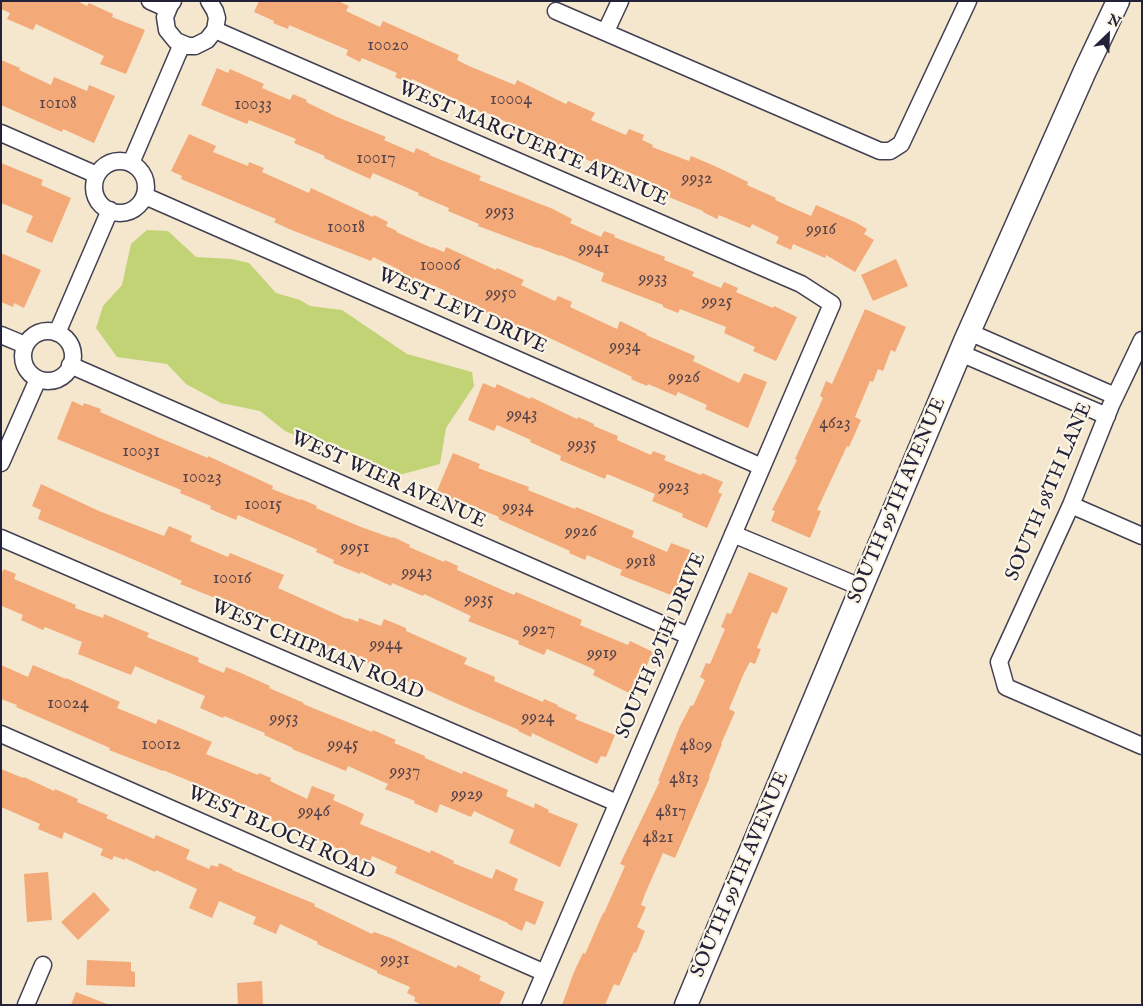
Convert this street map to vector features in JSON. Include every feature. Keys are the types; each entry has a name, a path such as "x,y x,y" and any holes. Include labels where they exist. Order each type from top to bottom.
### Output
{"main road":[{"name":"SOUTH 99TH AVENUE","path":"686,1005 969,332 1118,1"}],"street":[{"path":"150,1 171,5 166,17 167,30 176,41 195,46 207,40 215,30 217,18 209,1"},
{"path":"606,31 620,1"},
{"path":"556,11 880,151 890,151 901,144 968,1"},
{"name":"WEST MARGUERTE AVENUE","path":"215,30 801,284 832,304"},
{"path":"131,163 182,44"},
{"path":"1,133 97,175"},
{"path":"120,161 131,163 142,173 146,181 144,196 140,203 126,212 110,210 103,206 95,191 97,175 100,170 109,164 120,161"},
{"name":"WEST LEVI DRIVE","path":"144,196 762,467"},
{"path":"57,333 110,210"},
{"name":"SOUTH 99TH DRIVE","path":"531,1005 832,304"},
{"path":"50,331 57,333 63,336 70,346 72,359 70,366 57,379 38,379 31,374 23,361 25,345 35,334 50,331"},
{"path":"969,332 1115,396"},
{"path":"1,335 25,345"},
{"name":"SOUTH 98TH LANE","path":"1142,340 1115,396 1071,505 999,662 1006,687 1142,746"},
{"path":"960,353 1107,416"},
{"name":"WEST WIER AVENUE","path":"70,366 689,636"},
{"path":"1,462 38,379"},
{"path":"1071,505 1142,536"},
{"path":"734,534 862,588"},
{"name":"WEST CHIPMAN ROAD","path":"1,538 617,803"},
{"name":"WEST BLOCH ROAD","path":"1,734 544,973"},
{"path":"26,1005 42,965"}],"green space":[{"path":"147,230 168,231 196,257 232,259 249,263 276,293 300,300 310,306 342,310 407,354 472,372 474,386 446,428 440,464 388,478 353,453 310,442 285,431 260,411 221,403 186,384 167,364 117,357 96,328 103,306 122,285 131,244"}],"building":[{"path":"1,1 77,1 87,6 89,3 113,14 112,17 145,30 126,74 100,64 104,56 36,24 33,30 7,19 10,13 1,9"},
{"path":"259,1 338,1 349,6 346,11 380,27 383,21 459,55 457,60 469,66 515,85 517,80 566,104 568,101 595,113 591,120 626,135 629,129 644,135 642,140 653,145 652,147 689,161 691,156 717,167 748,182 747,185 776,198 775,200 811,216 816,205 855,222 867,229 864,234 874,240 855,272 826,255 825,258 793,244 791,250 776,243 779,237 752,224 750,228 719,215 717,219 703,211 654,191 657,185 610,164 607,170 412,79 410,84 395,77 397,73 362,58 360,62 346,55 348,50 289,25 288,29 273,23 274,21 254,12"},
{"path":"1,60 51,85 54,77 87,91 89,85 115,96 94,143 63,129 62,132 1,105"},
{"path":"217,68 228,73 230,69 264,84 262,88 290,100 293,94 307,100 306,102 337,117 386,137 384,140 414,153 416,148 481,176 479,180 553,209 572,219 570,223 601,237 604,231 615,235 614,237 665,257 664,260 694,272 692,276 721,288 724,282 738,288 736,292 797,317 776,361 753,351 755,347 724,333 726,327 680,309 678,313 663,307 663,305 601,281 604,273 478,226 479,224 448,211 449,208 418,195 419,193 373,173 370,179 324,158 325,156 294,143 296,139 249,120 247,124 201,105"},
{"path":"189,134 216,146 213,152 248,166 249,162 264,168 262,172 309,193 311,188 373,217 374,215 388,222 386,226 396,232 432,248 444,252 446,247 496,270 497,268 524,280 521,285 555,301 558,296 572,302 570,307 617,329 620,321 646,335 695,356 693,361 739,383 744,373 767,382 748,428 705,409 707,405 678,392 676,396 648,384 647,386 537,332 535,337 475,307 474,310 458,303 460,299 450,293 414,277 412,282 398,276 400,270 373,257 371,261 289,229 274,222 276,219 181,179 182,176 171,171"},
{"path":"1,163 43,180 41,185 71,198 52,243 26,232 33,216 1,203"},
{"path":"1,253 41,270 24,308 14,303 13,307 1,302"},
{"path":"896,259 908,286 873,301 861,275"},
{"path":"865,309 906,327 895,352 891,350 883,371 878,369 873,382 870,381 855,417 861,420 817,510 821,511 810,538 771,521 775,511 772,510 797,460 795,459 823,398 820,396 826,381 832,384"},
{"path":"483,383 495,388 497,384 530,399 531,397 618,436 617,440 651,455 653,451 666,456 664,460 723,482 718,492 722,494 707,528 682,517 683,514 652,501 655,494 607,474 605,479 560,460 561,456 497,425 494,431 468,420"},
{"path":"72,401 83,406 84,403 101,409 100,412 208,458 208,456 273,486 272,489 301,499 317,506 316,508 361,527 393,537 410,545 409,547 444,562 445,560 458,566 457,570 514,595 516,592 582,620 580,625 628,645 630,641 653,652 633,695 593,675 595,670 582,664 547,649 544,655 518,644 519,641 468,621 471,616 424,594 423,596 392,583 391,586 361,572 360,574 333,563 334,560 316,552 317,549 238,515 236,520 210,509 211,506 180,493 181,490 57,439"},
{"path":"453,453 480,464 478,468 529,487 528,490 634,531 632,537 667,552 671,543 695,552 676,597 620,575 622,570 587,555 585,560 569,553 570,551 498,519 499,517 463,502 462,506 446,499 447,496 437,491"},
{"path":"41,484 99,511 164,536 169,526 192,536 190,541 228,557 230,553 284,575 278,588 347,619 358,622 359,618 381,626 384,619 406,628 406,631 467,658 464,664 495,677 494,681 543,702 544,699 558,705 577,715 575,719 615,735 606,757 601,756 597,764 532,733 531,737 365,662 366,660 329,645 328,649 313,643 314,641 282,627 283,625 180,584 182,581 38,519 41,510 32,506"},
{"path":"4,569 16,574 14,579 76,605 75,608 103,618 104,614 149,633 147,637 199,658 198,662 224,673 226,667 241,673 303,704 396,740 394,743 425,756 425,758 462,774 463,771 508,790 506,796 534,808 535,803 549,810 548,812 578,824 560,867 509,843 514,830 474,811 471,817 440,804 437,813 414,803 415,801 385,789 388,784 348,766 346,771 292,749 264,735 265,733 200,708 205,696 135,666 131,675 78,654 82,642 45,627 43,630 21,620 23,615 1,607 1,574"},
{"path":"749,572 788,588 777,614 772,612 757,648 761,649 755,664 750,662 744,673 729,709 735,712 721,744 710,777 675,858 663,853 645,894 641,905 646,907 637,927 645,931 636,953 634,952 619,986 614,984 605,1005 562,1005 574,972 583,953 585,954 625,866 620,864 660,781 658,781 680,726 691,705 693,706 705,680 700,677 706,663 710,664 725,629 721,627 727,613 731,614"},
{"path":"1,665 28,677 33,665 66,678 120,702 117,708 156,724 158,719 212,742 206,754 258,775 259,773 271,778 270,781 307,799 312,786 335,795 333,800 364,814 360,824 430,853 431,850 454,861 453,863 492,879 496,869 518,879 514,890 544,902 535,925 526,921 522,931 395,873 397,867 372,856 369,865 354,858 355,856 271,820 272,817 247,806 246,809 233,804 235,800 109,750 110,748 16,707 17,705 1,699"},
{"path":"1,769 78,799 77,802 108,815 106,818 154,839 156,835 190,850 186,859 209,869 211,865 218,867 219,863 315,904 314,906 372,934 374,932 391,938 456,968 458,965 481,976 479,980 505,992 499,1005 422,1005 414,1001 415,997 407,993 410,987 317,944 318,942 280,924 276,934 253,924 256,917 219,901 212,918 189,908 197,889 125,858 125,860 114,856 112,860 100,855 103,849 64,832 62,839 38,829 40,824 1,807"},
{"path":"48,872 52,920 27,922 24,874"},
{"path":"94,892 110,910 78,940 61,922"},
{"path":"87,960 131,962 131,971 135,972 135,987 86,985"},
{"path":"262,981 263,1005 238,1005 237,983"},
{"path":"76,992 107,1004 107,1005 71,1005"}]}
